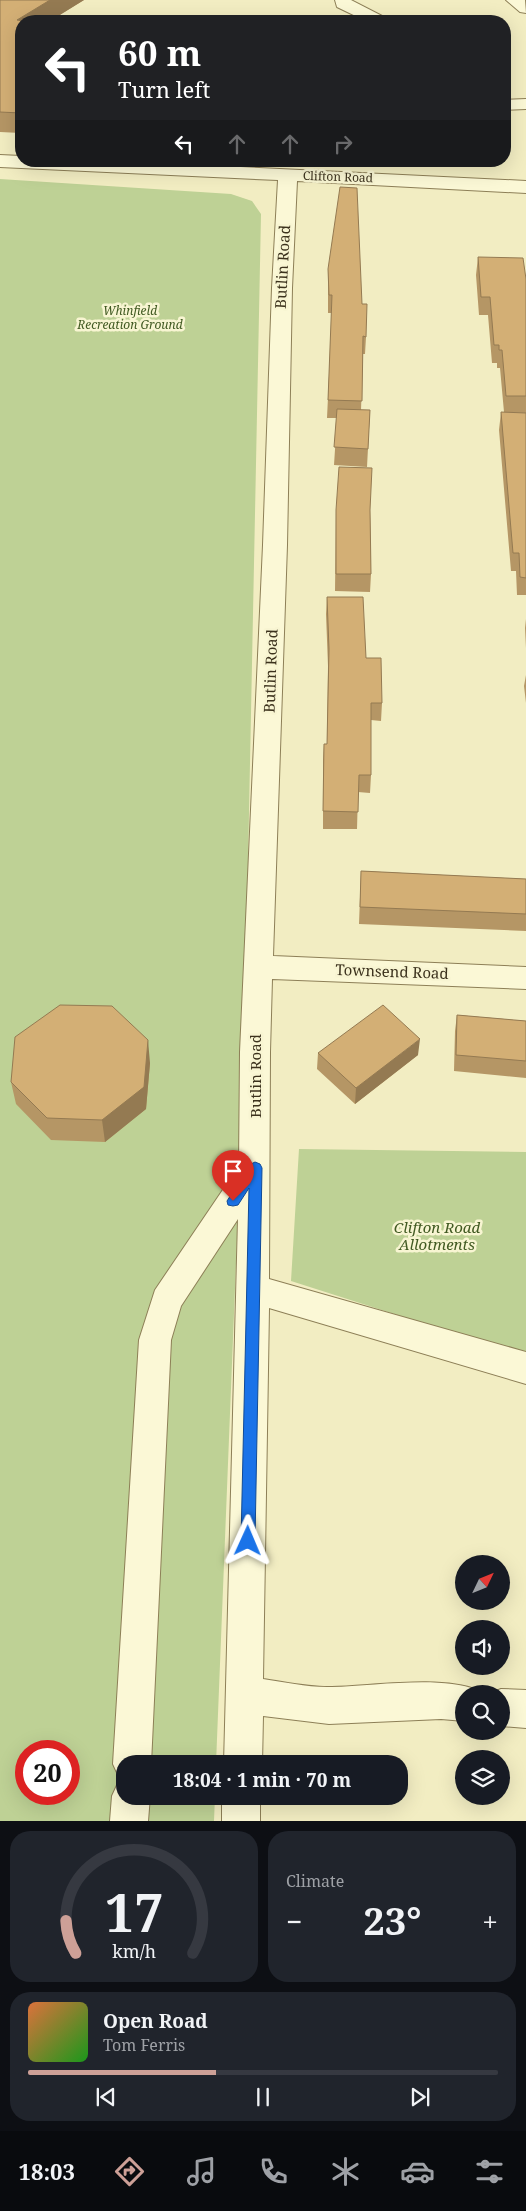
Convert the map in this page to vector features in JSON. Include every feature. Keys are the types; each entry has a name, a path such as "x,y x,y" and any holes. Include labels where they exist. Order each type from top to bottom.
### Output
{"street":[{"path":"344,0 343,4 366,15"},
{"path":"514,0 526,8"},
{"path":"511,104 526,104"},
{"name":"Clifton Road","path":"0,161 15,161"},
{"name":"Clifton Road","path":"176,167 288,175 380,170 526,187"},
{"name":"Butlin Road","path":"242,1755 253,1289 255,1052 276,545 282,288 288,175"},
{"name":"Townsend Road","path":"259,967 526,978"},
{"path":"132,1755 155,1340 166,1300 255,1168"},
{"path":"253,1289 526,1368"},
{"path":"245,1695 321,1706 441,1701 455,1702"},
{"path":"510,1708 526,1709"},
{"path":"129,1821 130,1805"},
{"path":"241,1821 242,1805"}],"green space":[{"name":"Whinfield Recreation Ground","path":"0,179 231,194 252,201 261,214 244,1063 216,1755 116,1755 116,1805 215,1805 214,1821 0,1821"},
{"name":"Clifton Road Allotments","path":"299,1149 526,1152 526,1356 291,1281"}],"building":[{"path":"0,0 50,0 25,15 15,15 15,113 0,112"},
{"path":"340,187 357,188 362,304 367,304 366,337 363,336 362,401 328,400 332,295 329,295 328,269"},
{"path":"478,257 523,258 526,279 526,396 506,396 502,350 499,350 499,345 494,345 490,297 481,297"},
{"path":"337,409 370,410 368,449 334,447"},
{"path":"501,412 526,413 526,578 520,577 519,553 513,553"},
{"path":"339,467 372,468 370,510 371,574 336,574 336,510"},
{"path":"327,597 363,597 366,658 381,658 382,703 371,703 371,775 359,775 358,812 323,811 324,744 327,744 329,649"},
{"path":"361,871 526,879 526,914 360,907"},
{"path":"60,1005 112,1006 148,1040 144,1087 102,1120 47,1118 11,1082 15,1037"},
{"path":"383,1005 420,1039 356,1088 318,1053"},
{"path":"457,1015 526,1021 526,1061 456,1055"}],"route":[{"path":"233,1201 255,1168 248,1541"}]}
